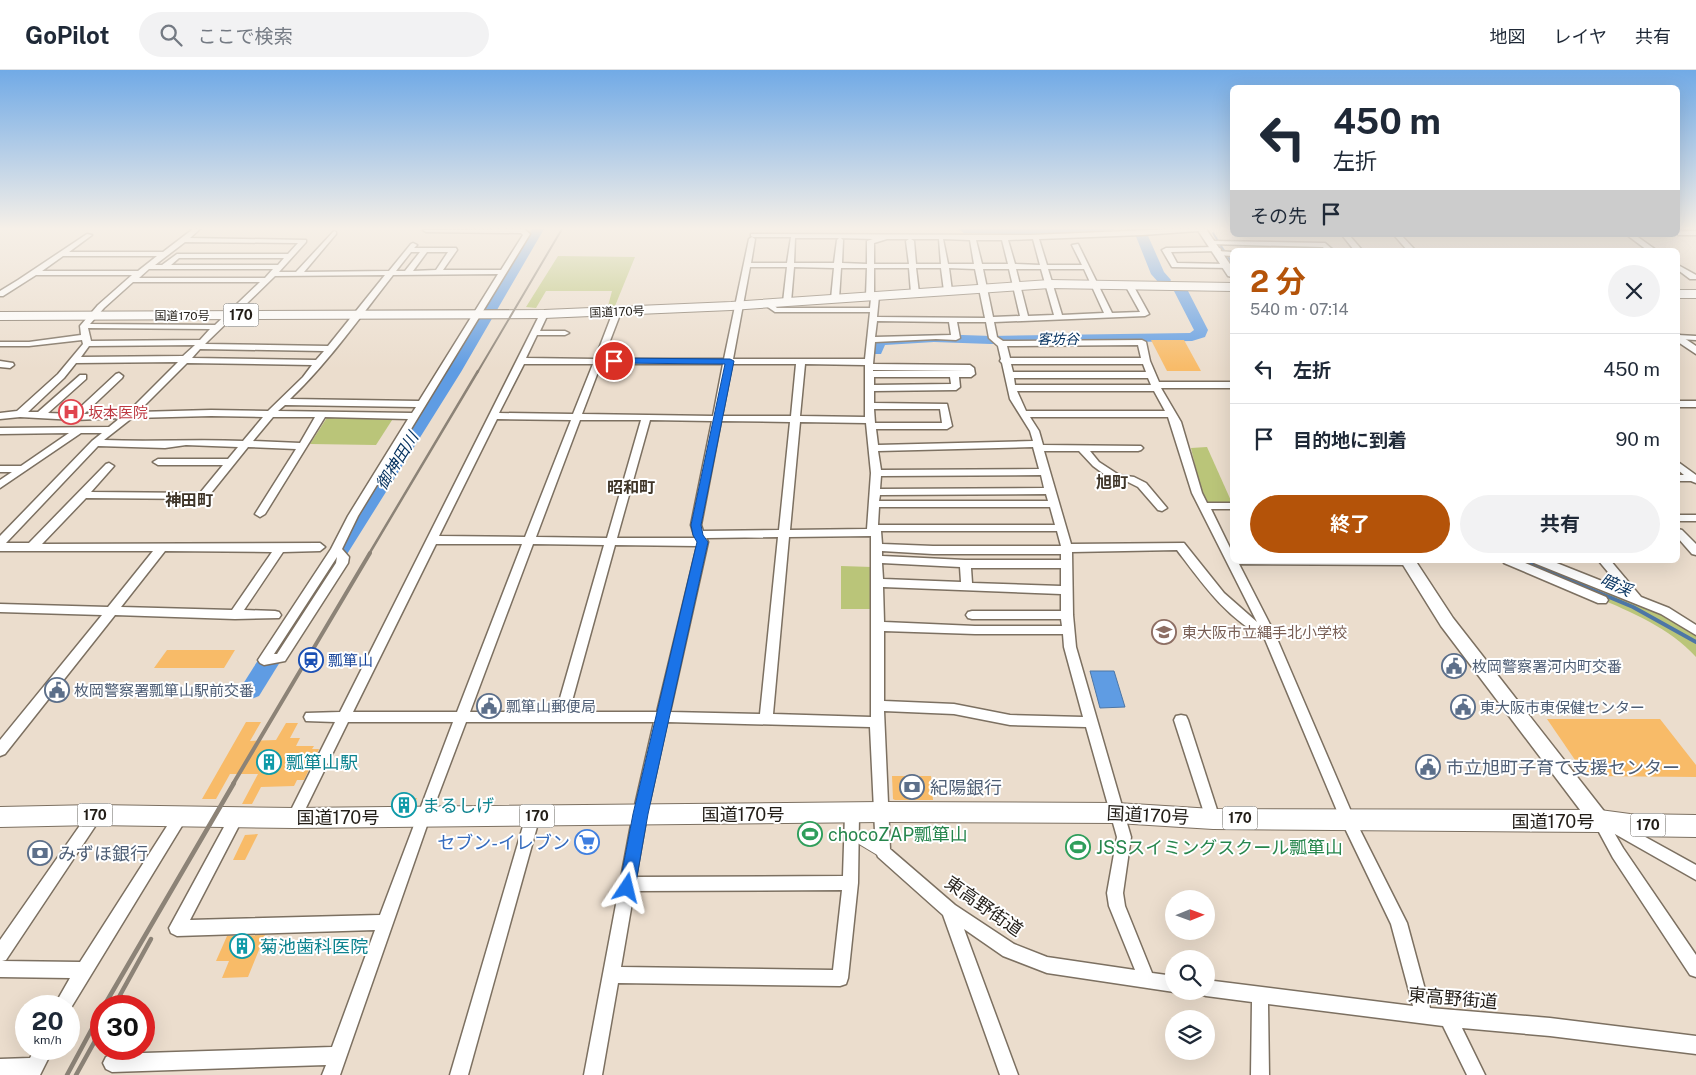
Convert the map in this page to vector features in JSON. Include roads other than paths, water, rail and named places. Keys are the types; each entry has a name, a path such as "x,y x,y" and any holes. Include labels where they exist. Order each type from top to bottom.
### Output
{"highway":[{"name":"国道170号","path":"0,316 88,321 229,315 544,314 739,305 1050,284 1230,287"},
{"path":"1680,293 1696,289"},
{"path":"1680,294 1696,294"},
{"path":"1680,295 1696,300"},
{"name":"国道170号","path":"0,817 96,815 294,818 640,814 852,824 881,812 1117,813 1213,819 1347,818 1600,821 1630,825 1696,826"}],"street":[{"path":"0,294 29,276"},
{"path":"20,414 61,376 75,360 86,340 88,321 137,276"},
{"path":"133,280 280,276"},
{"path":"83,494 203,496 270,414 331,349 388,276"},
{"path":"339,553 342,564 280,658 266,660 339,553 353,516 421,404 484,314 502,276"},
{"path":"592,1075 640,814 700,538 696,525 730,361 745,276"},
{"path":"787,302 790,276"},
{"path":"835,299 837,276"},
{"path":"871,276 874,314 869,368 871,423 876,473 874,530 877,553 879,626 879,706 877,722 883,852"},
{"path":"913,276 915,293"},
{"path":"946,276 948,291"},
{"path":"980,276 993,338 1001,344 1142,342 1146,361 1156,386 1176,422 1191,476 1230,558"},
{"path":"1013,276 1025,319"},
{"path":"1047,276 1060,317"},
{"path":"1089,276 1109,315"},
{"path":"0,543 95,443 128,416 229,315 270,277"},
{"path":"766,303 775,310 874,314 953,320 1145,314 1129,284"},
{"path":"331,1075 423,817 617,312"},
{"path":"294,818 434,540 544,314"},
{"path":"871,340 936,336 956,338 953,320"},
{"path":"88,321 217,327"},
{"path":"535,333 565,333"},
{"path":"1680,337 1696,338"},
{"path":"1680,339 1696,351"},
{"path":"0,344 86,340 331,349"},
{"path":"1001,344 1012,388 1023,414 1033,430 1068,548 1067,615 1070,648 1124,837 1115,894 1117,906 1147,980"},
{"path":"75,360 319,363"},
{"path":"522,361 801,362 869,368 971,374 970,368 869,368"},
{"path":"1004,361 1146,361"},
{"path":"766,720 801,362"},
{"path":"0,364 10,365"},
{"path":"870,388 956,387 954,374"},
{"path":"1008,375 1152,374"},
{"path":"75,417 119,376"},
{"path":"39,416 83,377"},
{"path":"1012,388 1230,385"},
{"path":"283,402 421,404"},
{"path":"1680,404 1696,404"},
{"path":"494,416 796,418 947,426 944,406 870,406"},
{"path":"0,416 20,414 75,417 322,414 414,416"},
{"path":"260,514 322,414"},
{"path":"1023,414 1170,414"},
{"path":"561,717 646,418"},
{"path":"0,432 110,430"},
{"path":"0,484 78,431"},
{"path":"95,443 303,446"},
{"path":"873,448 940,448 954,445 1038,446 1083,449 1138,448"},
{"path":"1083,449 1096,464 1116,478 1130,479 1142,485 1162,508"},
{"path":"158,462 230,462"},
{"path":"31,548 109,466"},
{"path":"1680,467 1695,479"},
{"path":"0,469 23,469"},
{"path":"876,473 1046,472"},
{"path":"1680,478 1695,479"},
{"path":"875,492 1051,491"},
{"path":"874,504 1055,504"},
{"path":"1204,506 1230,506"},
{"path":"1680,518 1696,518"},
{"path":"434,540 612,541 874,530 1062,528"},
{"path":"1680,534 1696,550"},
{"path":"877,553 933,550 1061,550 1068,548 1180,546 1228,604 1257,630 1269,634"},
{"path":"0,547 320,547"},
{"path":"0,750 110,610 162,548"},
{"path":"235,615 280,548"},
{"path":"877,553 965,564 1067,564"},
{"path":"1233,563 1269,634 1347,818 1399,924 1424,1016"},
{"path":"1408,563 1450,627 1600,821 1618,853 1695,965"},
{"path":"1515,563 1602,600"},
{"path":"1546,563 1665,611 1696,631"},
{"path":"1607,563 1637,599"},
{"path":"965,564 967,588"},
{"path":"878,583 967,588 1067,590"},
{"path":"0,608 275,615"},
{"path":"972,615 1067,615"},
{"path":"879,626 975,630 1068,630"},
{"path":"879,706 954,709 1010,720 1090,722"},
{"path":"311,717 662,717 877,722"},
{"path":"1181,720 1213,819"},
{"path":"0,954 96,815"},
{"path":"68,995 181,816"},
{"path":"458,1075 533,816"},
{"path":"236,818 177,928 385,922"},
{"path":"1600,821 1630,833 1696,873"},
{"path":"852,824 883,852"},
{"path":"610,975 840,978 850,883 852,824"},
{"name":"東高野街道","path":"883,852 949,910 1009,950 1047,965 1165,983"},
{"path":"628,884 850,883"},
{"path":"949,910 1009,1075"},
{"path":"0,970 83,970"},
{"name":"東高野街道","path":"1215,989 1424,1016 1550,1027 1696,1045"},
{"path":"1260,996 1260,1075"},
{"path":"1448,1018 1476,1075"},
{"path":"112,1063 338,1056"},
{"path":"0,1068 32,1071 38,1060"}],"water":[{"path":"1090,671 1114,671 1125,707 1100,708"}],"waterway":[{"name":"御神田川","path":"332,562 453,372 510,276"},
{"name":"客坊谷","path":"1160,276 1164,280"},
{"name":"客坊谷","path":"876,351 876,344 882,341 934,338 991,340 1192,337 1200,334 1201,330 1181,291"},
{"name":"暗渓","path":"1528,563 1633,607 1696,642"},
{"name":"御神田川","path":"251,690 282,641"}],"railway":[{"path":"477,373 534,276"},
{"path":"369,554 478,371"},
{"path":"233,784 370,553"},
{"path":"110,995 234,783"},
{"path":"120,995 151,939"},
{"path":"67,1075 90,1032"},
{"path":"76,1075 90,1050"}],"place":[{"name":"坂本医院","path":"71,412"},
{"name":"東大阪市立縄手北小学校","path":"1164,632"},
{"name":"瓢箪山","path":"311,660"},
{"name":"枚岡警察署河内町交番","path":"1454,666"},
{"name":"枚岡警察署瓢箪山駅前交番","path":"57,690"},
{"name":"瓢箪山郵便局","path":"489,706"},
{"name":"東大阪市東保健センター","path":"1463,707"},
{"name":"瓢箪山駅","path":"269,762"},
{"name":"市立旭町子育て支援センター","path":"1428,767"},
{"name":"紀陽銀行","path":"912,787"},
{"name":"まるしげ","path":"404,805"},
{"name":"chocoZAP瓢箪山","path":"810,834"},
{"name":"セブン-イレブン","path":"587,842"},
{"name":"JSSスイミングスクール瓢箪山","path":"1078,847"},
{"name":"みずほ銀行","path":"40,853"},
{"name":"菊池歯科医院","path":"242,946"}],"district":[{"name":"旭町","path":"1112,482"},
{"name":"昭和町","path":"631,487"},
{"name":"神田町","path":"189,500"}]}
